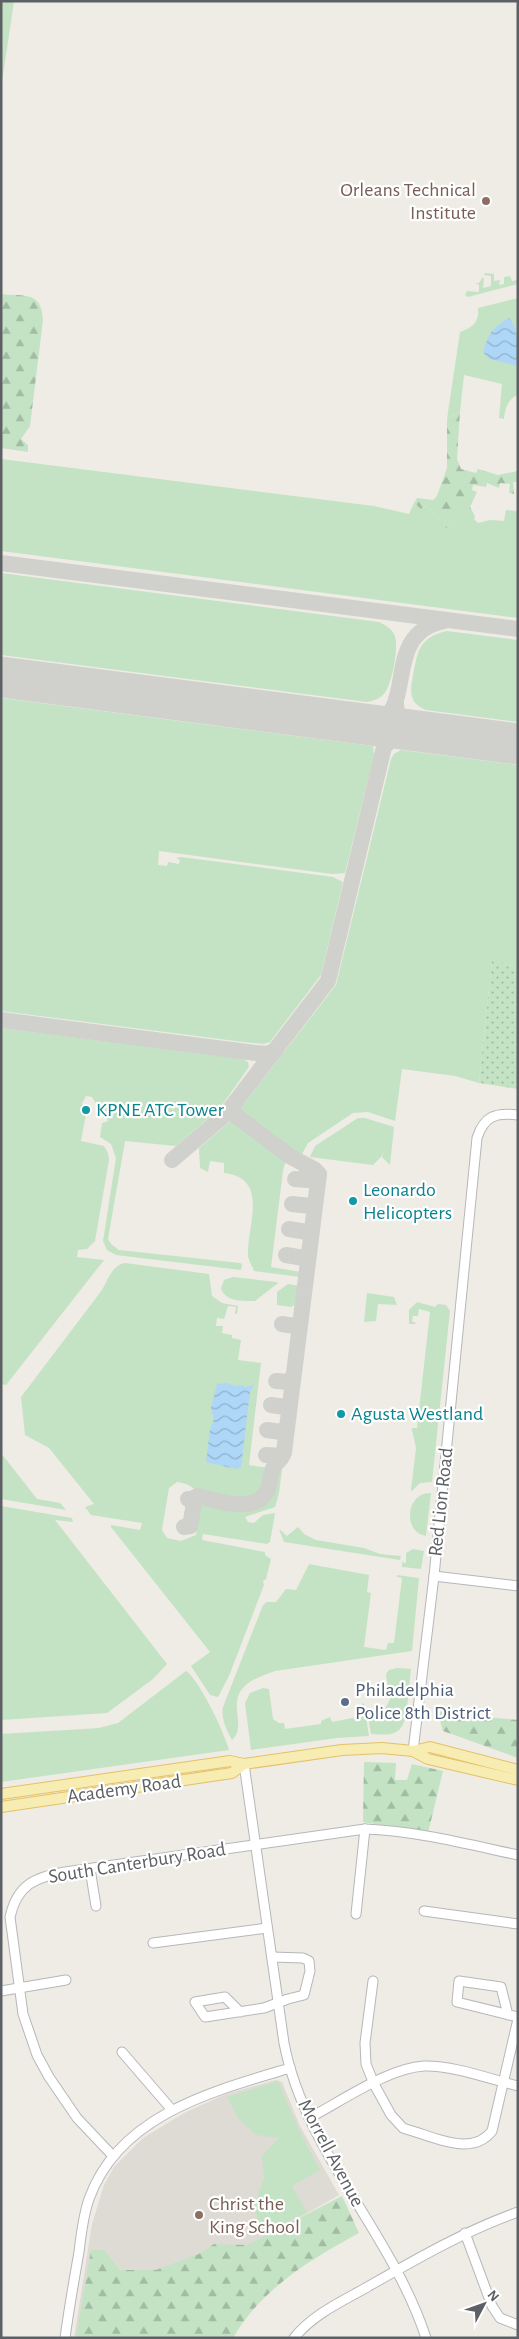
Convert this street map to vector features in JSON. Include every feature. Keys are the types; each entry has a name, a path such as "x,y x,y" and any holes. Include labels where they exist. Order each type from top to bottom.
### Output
{"main road":[{"name":"Academy Road","path":"1,1794 230,1761 244,1764 342,1750 382,1748 413,1751 430,1747 518,1770"},
{"name":"Academy Road","path":"413,1751 428,1759 518,1780"},
{"name":"Academy Road","path":"1,1807 232,1773 244,1764"}],"street":[{"name":"Red Lion Road","path":"413,1751 434,1576 477,1138 485,1122 499,1113 518,1114"},
{"path":"434,1576 518,1586"},
{"name":"Morrell Avenue","path":"244,1764 278,2003 290,2068 309,2118 396,2271 412,2302 426,2338"},
{"path":"356,1914 365,1829"},
{"name":"South Canterbury Road","path":"112,2156 77,2118 49,2077 30,2036 23,2014 10,1917 16,1898 32,1881 46,1875 365,1829 429,1836 518,1855"},
{"path":"90,1869 96,1906"},
{"path":"424,1911 518,1924"},
{"path":"153,1943 267,1928"},
{"path":"240,2012 264,2008 304,1995 310,1971 309,1961 303,1958 272,1957"},
{"path":"1,1991 66,1980"},
{"path":"373,1981 365,2055 374,2084 391,2115 403,2128 462,2145 483,2141 492,2131 518,2018 457,2002 459,1981 501,1987 508,2015"},
{"path":"122,2052 172,2110"},
{"path":"309,2118 396,2072 425,2066 441,2067 518,2086"},
{"path":"65,2338 89,2200 112,2156 145,2127 172,2110 239,2083 290,2068"},
{"path":"294,2338 313,2318 396,2271 465,2233 518,2212"},
{"path":"465,2233 492,2306 500,2318 518,2325"}],"shaded area":[{"name":"Christ the King School","path":"276,2080 282,2082 300,2126 339,2195 259,2241 108,2338 74,2338 92,2224 104,2185 114,2167 143,2138 184,2113 226,2094"}],"green space":[{"path":"1,1 14,1 1,89"},
{"path":"485,273 494,274 494,281 500,280 499,285 504,284 504,277 510,276 512,281 518,280 518,284 468,297 465,295 467,291 479,292 479,285 475,283 479,283 482,278 484,278 483,288 491,286 491,276 484,275"},
{"path":"1,294 30,297 35,299 42,310 43,320 30,426 21,439 28,445 28,452 1,448"},
{"path":"518,298 518,395 508,404 504,419 499,418 502,384 464,375 460,411 447,419 460,332 474,324 478,317 478,308"},
{"path":"460,411 457,459 461,469 476,473 478,469 498,475 518,471 518,482 513,482 514,494 509,493 510,484 500,483 499,488 487,483 486,487 473,485 472,490 477,492 470,507 475,516 474,519 470,520 457,509 454,526 446,528 439,523 438,516 426,506 421,509 414,503 417,498 433,500 437,496 447,468 447,419"},
{"path":"1,459 374,506 409,514 414,503 421,509 426,506 438,516 439,523 454,526 457,517 456,509 460,509 470,519 474,519 478,523 490,520 504,521 506,510 518,511 518,618 1,551"},
{"path":"1,573 379,622 391,630 396,639 396,655 390,682 384,694 376,700 367,702 1,655"},
{"path":"447,631 518,640 518,722 426,710 415,703 411,694 411,688 419,650 425,641"},
{"path":"1,698 373,746 374,755 345,873 332,874 159,851 158,865 167,866 168,862 179,864 180,860 176,858 181,857 333,877 343,882 321,975 270,1042 263,1044 243,1042 1,1011"},
{"path":"401,750 518,765 518,967 492,962 479,1083 455,1076 402,1069 395,1121 368,1112 353,1113 308,1143 301,1156 293,1153 245,1117 242,1112 243,1105 336,985 391,759 394,754"},
{"path":"492,961 518,967 518,1089 479,1083"},
{"path":"1,1028 243,1059 248,1062 249,1067 220,1108 176,1146 125,1141 108,1239 119,1250 240,1263 242,1264 241,1270 116,1255 107,1250 103,1241 116,1158 111,1144 100,1137 102,1123 108,1121 101,1103 97,1105 92,1097 86,1096 82,1103 86,1114 81,1141 104,1146 109,1160 95,1241 87,1249 78,1250 77,1257 104,1260 6,1385 1,1384"},
{"path":"234,1118 286,1159 271,1267 301,1272 300,1277 254,1271 248,1255 253,1204 247,1183 238,1177 224,1173 224,1163 210,1161 208,1172 200,1168 199,1148"},
{"path":"358,1118 365,1118 394,1127 390,1165 382,1157 384,1152 373,1165 310,1157 315,1146"},
{"path":"125,1263 209,1274 212,1296 222,1303 238,1306 237,1314 235,1314 236,1307 228,1306 224,1319 217,1318 216,1326 223,1326 222,1333 232,1335 232,1338 241,1340 238,1360 261,1363 249,1465 268,1468 264,1487 256,1497 244,1499 203,1494 188,1485 177,1482 169,1488 162,1530 167,1538 181,1541 196,1535 201,1501 241,1507 251,1507 260,1504 267,1497 276,1469 282,1470 275,1507 245,1517 248,1522 254,1523 263,1515 275,1513 270,1542 267,1544 203,1534 202,1540 265,1552 265,1555 271,1559 266,1579 263,1581 264,1585 229,1676 218,1697 210,1695 191,1666 210,1652 111,1527 111,1525 140,1530 142,1523 91,1515 85,1507 94,1504 49,1448 25,1435 21,1397 102,1290 114,1270"},
{"path":"233,1277 278,1283 255,1301 240,1301 226,1296 221,1288 224,1280"},
{"path":"288,1284 300,1286 298,1303 291,1307 277,1305 277,1292"},
{"path":"367,1293 394,1297 397,1305 378,1304 376,1321 364,1322"},
{"path":"417,1302 435,1307 438,1304 446,1305 450,1311 432,1482 420,1483 412,1491 416,1448 412,1428 417,1428 430,1312 419,1309 418,1316 413,1316 412,1321 417,1324 409,1324 409,1310"},
{"path":"1,1453 37,1499 60,1503 66,1510 1,1499"},
{"path":"431,1493 426,1536 418,1533 413,1527 410,1513 416,1499 423,1494"},
{"path":"1,1506 72,1518 73,1522 55,1520 167,1664 153,1679 107,1713 1,1720"},
{"path":"298,1527 304,1534 316,1540 364,1548 380,1554 401,1556 400,1560 284,1542 279,1529 287,1536"},
{"path":"413,1549 424,1551 421,1569 402,1567 402,1562 406,1563 406,1553"},
{"path":"309,1564 369,1575 367,1592 371,1593 364,1647 386,1650 388,1643 394,1643 402,1578 397,1577 397,1575 419,1578 412,1651 275,1671 254,1680 246,1685 239,1694 237,1701 238,1729 232,1740 223,1720 223,1707 263,1605 267,1602 276,1602 286,1589 296,1590"},
{"path":"397,1668 411,1669 406,1717 390,1714 385,1709 390,1699 386,1674 389,1670"},
{"path":"186,1671 198,1684 204,1695 229,1750 1,1782 1,1734 99,1728 118,1723"},
{"path":"263,1688 269,1689 273,1719 279,1723 284,1723 285,1729 321,1724 321,1721 330,1717 332,1722 352,1718 359,1720 363,1715 361,1705 364,1703 369,1736 337,1738 251,1750 245,1703 250,1693"},
{"path":"448,1705 467,1715 518,1720 518,1758 443,1731 438,1714"},
{"path":"371,1709 379,1712 384,1710 391,1716 405,1718 403,1724 393,1734 371,1734 367,1712"},
{"path":"364,1762 396,1763 395,1780 407,1780 412,1764 443,1771 428,1833 363,1822"},
{"path":"278,2081 299,2130 320,2170 292,2186 307,2212 262,2235 254,2206 264,2178 262,2156 279,2138 256,2135 238,2118 227,2097"},
{"path":"342,2196 359,2233 323,2253 273,2290 244,2320 233,2338 76,2338 91,2250 104,2250 120,2270 156,2270 201,2253 214,2244 247,2245"}],"water":[{"path":"509,318 515,328 518,366 489,359 483,352 492,332 498,325"},
{"path":"227,1383 245,1387 254,1385 250,1392 241,1467 236,1469 206,1462 210,1430 214,1419 211,1408 217,1384"}],"taxiway":[{"path":"1,563 518,629"},
{"path":"355,723 375,722 389,713 396,701 406,655 413,640 425,628 444,621"},
{"path":"396,699 397,712 403,721 413,728 424,732"},
{"path":"172,1160 226,1114 328,981 384,747 394,737 412,731"},
{"path":"1,1020 256,1053 268,1054 276,1050"},
{"path":"236,1101 235,1115 291,1157 314,1169 319,1174 309,1254 304,1258 286,1255"},
{"path":"295,1179 307,1180 311,1178 311,1174 305,1165"},
{"path":"292,1204 311,1206 315,1202"},
{"path":"289,1229 307,1232 312,1228"},
{"path":"266,1455 280,1456 284,1452 309,1254"},
{"path":"282,1324 295,1326 300,1322"},
{"path":"276,1381 288,1382 293,1377"},
{"path":"271,1405 285,1407 290,1403"},
{"path":"267,1430 281,1432 287,1427"},
{"path":"188,1499 193,1499 197,1496 234,1504 252,1503 260,1499 268,1490 273,1468 284,1452"},
{"path":"184,1527 190,1526 195,1498"}],"runway":[{"path":"1,677 518,744"}],"place":[{"name":"Orleans Technical Institute","path":"486,201"},
{"name":"KPNE ATC Tower","path":"86,1110"},
{"name":"Leonardo Helicopters","path":"353,1201"},
{"name":"Agusta Westland","path":"341,1414"},
{"name":"Philadelphia Police 8th District","path":"345,1702"},
{"name":"Christ the King School","path":"199,2215"}]}
